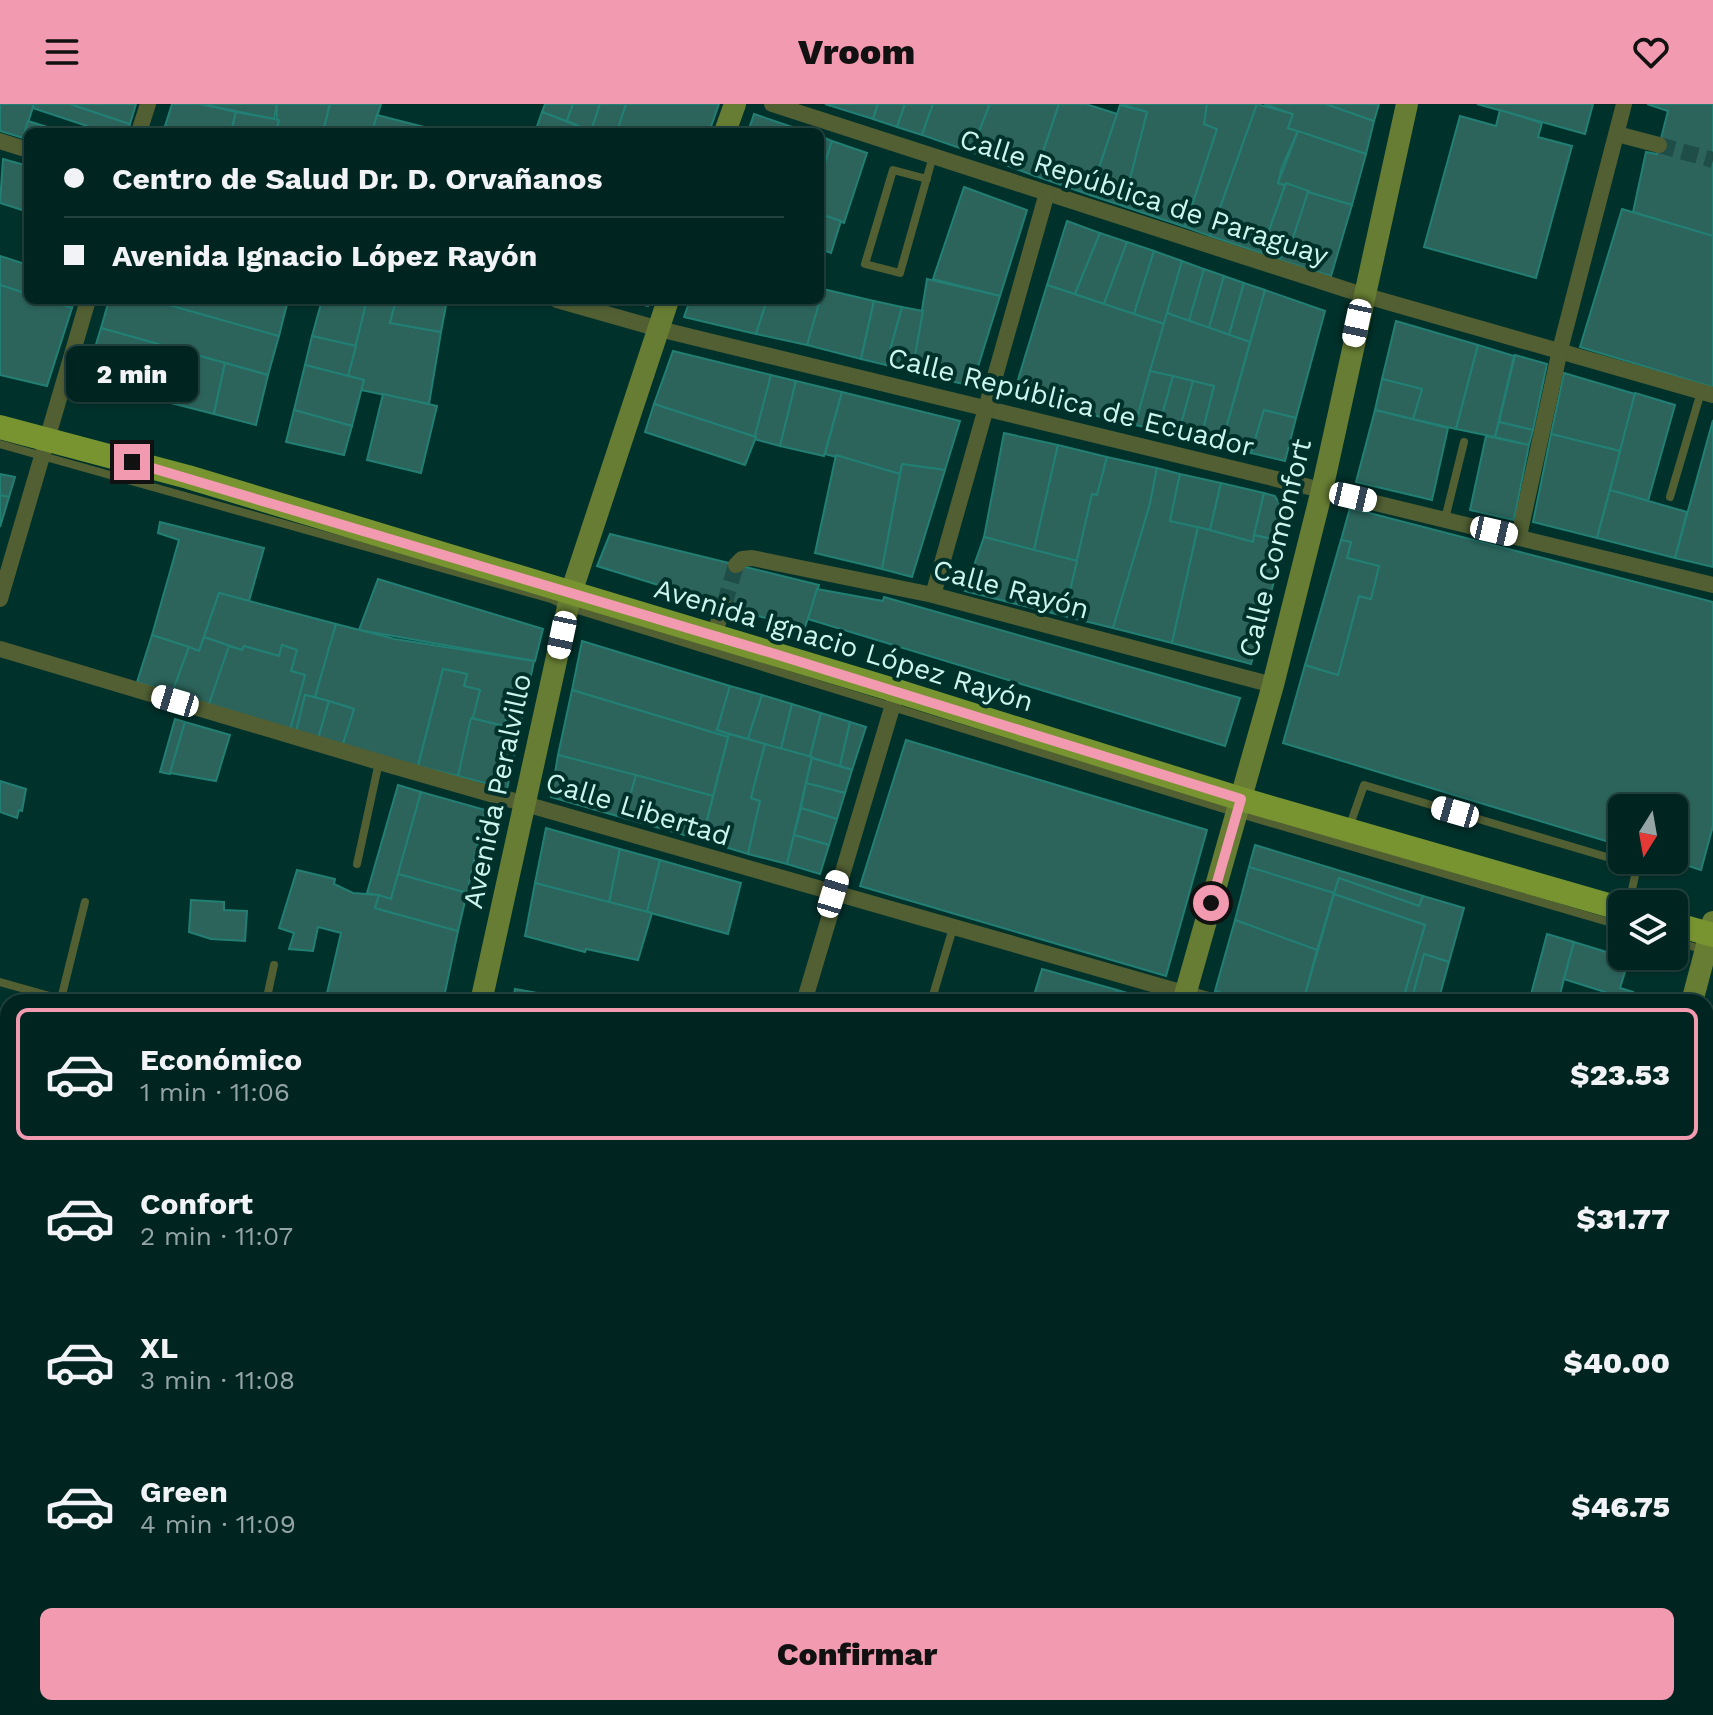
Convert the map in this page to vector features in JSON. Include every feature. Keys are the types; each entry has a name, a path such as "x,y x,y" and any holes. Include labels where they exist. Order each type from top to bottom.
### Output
{"main road":[{"name":"Avenida Ignacio López Rayón","path":"0,427 46,447 188,477 570,600 714,635 894,699 1239,806 1349,827 1608,905"},
{"path":"1688,930 1711,939"}],"street":[{"path":"140,128 148,104"},
{"path":"726,128 735,104"},
{"name":"Calle República de Paraguay","path":"772,104 1363,295 1707,393"},
{"name":"Calle Comonfort","path":"1185,994 1273,685 1322,490 1407,104"},
{"path":"1519,536 1560,350 1624,104"},
{"path":"1617,134 1659,145"},
{"path":"0,141 24,149"},
{"path":"933,595 1047,193"},
{"path":"0,599 87,304"},
{"name":"Calle República de Ecuador","path":"571,304 659,329 1713,585"},
{"name":"Avenida Peralvillo","path":"483,994 570,600 667,304"},
{"name":"Calle Rayón","path":"736,565 742,559 752,558 933,595 1273,685"},
{"path":"714,635 724,605"},
{"name":"Calle Libertad","path":"0,649 1171,994"},
{"path":"806,994 833,894 894,699"},
{"path":"1694,994 1711,939"}],"lane":[{"path":"927,179 893,170 865,264 900,273 927,179 933,156"},
{"path":"1670,497 1707,393"},
{"path":"1445,519 1464,442"},
{"path":"0,444 46,447"},
{"path":"570,600 894,699"},
{"path":"357,864 379,762"},
{"path":"1349,827 1364,785 1637,866 1632,890"},
{"path":"1239,806 1608,922"},
{"path":"62,994 85,902"},
{"path":"933,994 953,928"},
{"path":"1688,940 1711,939"},
{"path":"268,994 274,965"},
{"path":"0,982 43,994"}],"building":[{"path":"0,104 34,104 23,138 0,131"},
{"path":"34,104 70,104 130,124 129,128 93,128 33,108"},
{"path":"70,104 136,104 130,124"},
{"path":"172,104 201,104 236,112 232,128 165,126"},
{"path":"201,104 277,104 274,119"},
{"path":"277,104 330,104 324,128 276,128"},
{"path":"330,104 381,104 373,128 324,128"},
{"path":"545,104 573,104 567,121 542,112"},
{"path":"573,104 600,104 592,128 567,121"},
{"path":"600,104 626,104 618,128 592,128"},
{"path":"626,104 719,104 710,128 618,128"},
{"path":"825,104 878,104 873,119"},
{"path":"878,104 905,104 897,127 873,119"},
{"path":"905,104 933,104 922,135 897,127"},
{"path":"933,104 990,104 971,152 922,135"},
{"path":"990,104 1059,104 1035,176 971,152"},
{"path":"1059,104 1086,104 1117,114 1090,195 1035,176"},
{"path":"1120,104 1207,104 1204,124 1217,129 1185,227 1123,206 1147,112"},
{"path":"1207,104 1257,104 1210,236 1185,227 1217,129 1204,124"},
{"path":"1257,104 1293,114 1288,128 1298,131 1282,167 1278,183 1285,185 1261,253 1210,236"},
{"path":"1264,104 1326,104 1374,121 1366,154 1288,128 1293,114"},
{"path":"1326,104 1379,104 1374,121"},
{"path":"1477,104 1593,104 1585,134"},
{"path":"1647,104 1713,104 1713,236 1633,212 1646,152 1657,154 1668,111"},
{"path":"1120,105 1147,112 1123,206 1090,195"},
{"path":"1500,110 1542,123 1538,137 1572,146 1536,278 1424,247 1460,116 1496,126"},
{"path":"236,112 279,120 277,128 232,128"},
{"path":"542,112 583,128 536,128"},
{"path":"754,114 795,128 749,128"},
{"path":"377,115 428,128 373,128"},
{"path":"28,121 50,128 26,128"},
{"path":"1298,131 1366,154 1352,205 1278,183"},
{"path":"824,138 832,141 824,166"},
{"path":"832,141 867,153 844,223 824,216 824,166"},
{"path":"3,159 24,165 24,211 0,203"},
{"path":"1286,183 1309,191 1292,241 1286,239 1280,260 1261,253"},
{"path":"964,187 1027,210 1000,296 933,279"},
{"path":"1308,192 1352,205 1331,276 1280,260 1286,239 1292,241"},
{"path":"1622,209 1713,236 1713,387 1580,347"},
{"path":"824,215 841,221 831,253 824,250"},
{"path":"1067,221 1100,233 1075,294 1047,285"},
{"path":"1100,233 1127,242 1104,304 1075,294"},
{"path":"1127,242 1154,251 1134,314 1104,304"},
{"path":"1154,251 1182,261 1164,324 1134,314"},
{"path":"0,256 24,264 24,293 0,285"},
{"path":"1182,261 1204,269 1189,321 1167,313"},
{"path":"1204,269 1224,276 1209,328 1189,321"},
{"path":"1224,276 1244,283 1229,335 1209,328"},
{"path":"927,279 1000,296 972,386 912,372"},
{"path":"1244,283 1265,290 1250,342 1229,335"},
{"path":"0,285 24,293 24,304 60,304 72,308 47,386 0,375"},
{"path":"1047,285 1164,324 1135,425 1013,396"},
{"path":"824,289 874,301 861,359 807,345 817,304 824,304"},
{"path":"1265,290 1325,311 1296,418 1264,410 1251,453 1221,446"},
{"path":"874,301 902,307 886,365 861,359"},
{"path":"108,304 165,304 279,336 268,375 101,328"},
{"path":"165,304 287,304 279,336"},
{"path":"321,304 366,304 356,346 312,336"},
{"path":"366,304 395,304 390,323 441,332 429,404 361,390 364,380 348,376"},
{"path":"395,304 446,304 441,332 390,323"},
{"path":"689,304 766,304 756,334 684,317"},
{"path":"766,304 819,304 807,345 756,334"},
{"path":"902,307 923,311 912,372 886,365"},
{"path":"1167,313 1250,342 1221,446 1200,441 1214,386 1150,371"},
{"path":"1396,321 1478,345 1456,429 1413,419 1422,389 1382,379"},
{"path":"101,328 158,344 144,395 85,380"},
{"path":"312,336 356,346 348,376 305,365"},
{"path":"158,344 182,351 171,403 144,395"},
{"path":"1478,345 1514,356 1495,437 1456,429"},
{"path":"182,351 225,363 214,414 171,403"},
{"path":"673,351 771,375 756,437 654,404"},
{"path":"1515,355 1547,364 1533,430 1499,422"},
{"path":"225,363 268,375 256,425 214,414"},
{"path":"305,365 364,380 352,426 294,410"},
{"path":"1150,371 1173,376 1158,430 1135,425"},
{"path":"1564,373 1635,394 1620,451 1551,434"},
{"path":"771,375 796,381 780,446 754,439"},
{"path":"1173,376 1193,381 1178,435 1158,430"},
{"path":"1382,379 1422,389 1413,419 1375,410"},
{"path":"796,381 842,392 824,456 780,446"},
{"path":"1193,381 1214,386 1200,441 1178,435"},
{"path":"842,392 960,421 945,470 902,464 900,474 825,454"},
{"path":"1635,393 1675,405 1648,501 1610,490"},
{"path":"383,394 437,406 421,473 367,460"},
{"path":"654,404 756,437 745,465 645,432"},
{"path":"294,410 352,426 344,455 286,442"},
{"path":"1264,410 1296,418 1285,461 1251,453"},
{"path":"1375,410 1448,428 1432,500 1356,482"},
{"path":"1713,420 1713,567 1675,558"},
{"path":"1499,422 1533,430 1529,445 1495,437"},
{"path":"1004,433 1058,445 1034,550 984,537"},
{"path":"1551,434 1620,451 1597,538 1533,522"},
{"path":"1486,436 1529,445 1514,520 1470,510"},
{"path":"1058,445 1107,457 1097,495 1092,494 1077,561 1034,550"},
{"path":"836,455 900,474 882,569 815,553"},
{"path":"1107,457 1157,468 1150,504 1113,628 1064,616 1092,494 1097,495"},
{"path":"902,464 945,470 912,577 882,569"},
{"path":"1157,468 1180,474 1170,521 1198,527 1172,643 1113,628 1150,504"},
{"path":"0,474 15,477 9,497 0,495"},
{"path":"1180,474 1221,483 1210,530 1170,521"},
{"path":"1221,483 1264,493 1253,542 1210,530"},
{"path":"1610,490 1687,512 1675,558 1597,538"},
{"path":"1264,493 1275,496 1290,522 1285,542 1254,535"},
{"path":"0,495 9,497 0,527"},
{"path":"1350,508 1713,602 1713,826 1701,870 1688,866 1688,794 1608,794 1608,842 1283,743 1305,665 1338,675 1359,596 1371,599 1379,566 1347,558 1351,542 1341,540"},
{"path":"160,522 264,548 249,601 219,593 199,651 152,635 179,540 158,533"},
{"path":"1198,527 1253,542 1254,535 1285,542 1251,664 1172,643"},
{"path":"610,534 819,585 804,630 597,566"},
{"path":"984,537 1077,561 1064,616 965,591"},
{"path":"1341,540 1351,542 1347,558 1379,566 1371,599 1359,596 1338,675 1305,665"},
{"path":"378,579 543,629 535,661 359,630"},
{"path":"817,589 883,601 884,597 1240,698 1225,746 808,619"},
{"path":"219,593 336,624 315,697 305,695 296,732 290,730 305,675 291,671 297,650 282,645 279,656 244,646 242,650 204,637"},
{"path":"336,624 395,639 534,661 522,718 507,715 504,726 471,718 480,690 464,686 467,674 443,669 418,766 342,747 354,709 315,697"},
{"path":"152,635 189,647 172,693 137,682"},
{"path":"204,637 230,646 209,704 172,693 189,647 199,651"},
{"path":"582,641 730,686 717,730 729,734 728,737 572,690"},
{"path":"282,645 297,650 291,671 305,675 290,730 209,704 229,646 242,650 244,646 279,656"},
{"path":"443,669 467,674 464,686 480,690 458,776 418,766"},
{"path":"730,686 762,695 748,739 717,730"},
{"path":"572,690 728,737 713,796 558,755"},
{"path":"305,695 329,701 318,739 296,732"},
{"path":"762,695 792,704 781,749 748,739"},
{"path":"329,701 354,709 342,747 318,739"},
{"path":"792,704 821,713 810,757 781,749"},
{"path":"821,713 850,722 840,766 810,757"},
{"path":"507,715 522,718 507,789 458,776 471,718 504,726"},
{"path":"175,719 185,722 170,774 160,772"},
{"path":"185,722 230,735 216,781 170,773"},
{"path":"850,722 866,727 852,770 840,766"},
{"path":"729,734 765,744 751,798 760,801 748,854 702,840"},
{"path":"906,740 1207,830 1166,976 860,886"},
{"path":"765,744 812,757 787,864 748,854 760,801 751,798"},
{"path":"558,755 636,775 624,818 551,797"},
{"path":"812,758 852,770 845,793 806,783"},
{"path":"636,775 713,796 702,840 624,818"},
{"path":"0,781 26,789 22,811 19,810 17,818 0,812"},
{"path":"806,783 845,793 837,819 801,808"},
{"path":"398,785 421,792 391,899 367,893"},
{"path":"421,792 485,810 467,893 398,874"},
{"path":"801,808 837,819 829,845 794,835"},
{"path":"546,828 620,849 609,903 535,883"},
{"path":"794,835 829,845 820,874 787,864"},
{"path":"1255,845 1423,896 1419,906 1339,878 1334,893 1249,867"},
{"path":"620,849 660,860 647,913 609,903"},
{"path":"660,860 741,883 728,934 647,912"},
{"path":"1249,867 1334,893 1317,950 1235,920"},
{"path":"297,870 335,879 334,884 353,893 379,895 375,908 458,931 445,994 327,994 341,933 318,927 313,951 289,949 294,933 279,928"},
{"path":"398,874 467,893 458,931 375,908 379,895 391,899"},
{"path":"1339,878 1419,906 1423,896 1464,908 1449,962 1424,954 1413,994 1404,994 1425,925 1334,894"},
{"path":"535,883 652,913 638,960 586,949 585,952 525,936"},
{"path":"1334,894 1425,925 1404,994 1305,994"},
{"path":"191,900 224,902 224,910 247,911 245,941 211,939 189,932"},
{"path":"1235,920 1317,950 1305,994 1226,994 1215,991"},
{"path":"1547,934 1574,942 1560,994 1531,994"},
{"path":"1574,942 1608,953 1608,970 1626,970 1620,988 1632,994 1611,994 1564,979"},
{"path":"1424,954 1449,962 1440,994 1413,994"},
{"path":"1042,969 1117,990 1116,994 1034,994"},
{"path":"515,989 543,994 514,994"}],"tunnel":[{"path":"1659,145 1713,160"},
{"path":"724,605 736,565"}],"route":[{"path":"132,462 897,691 1241,799 1211,903"}]}
